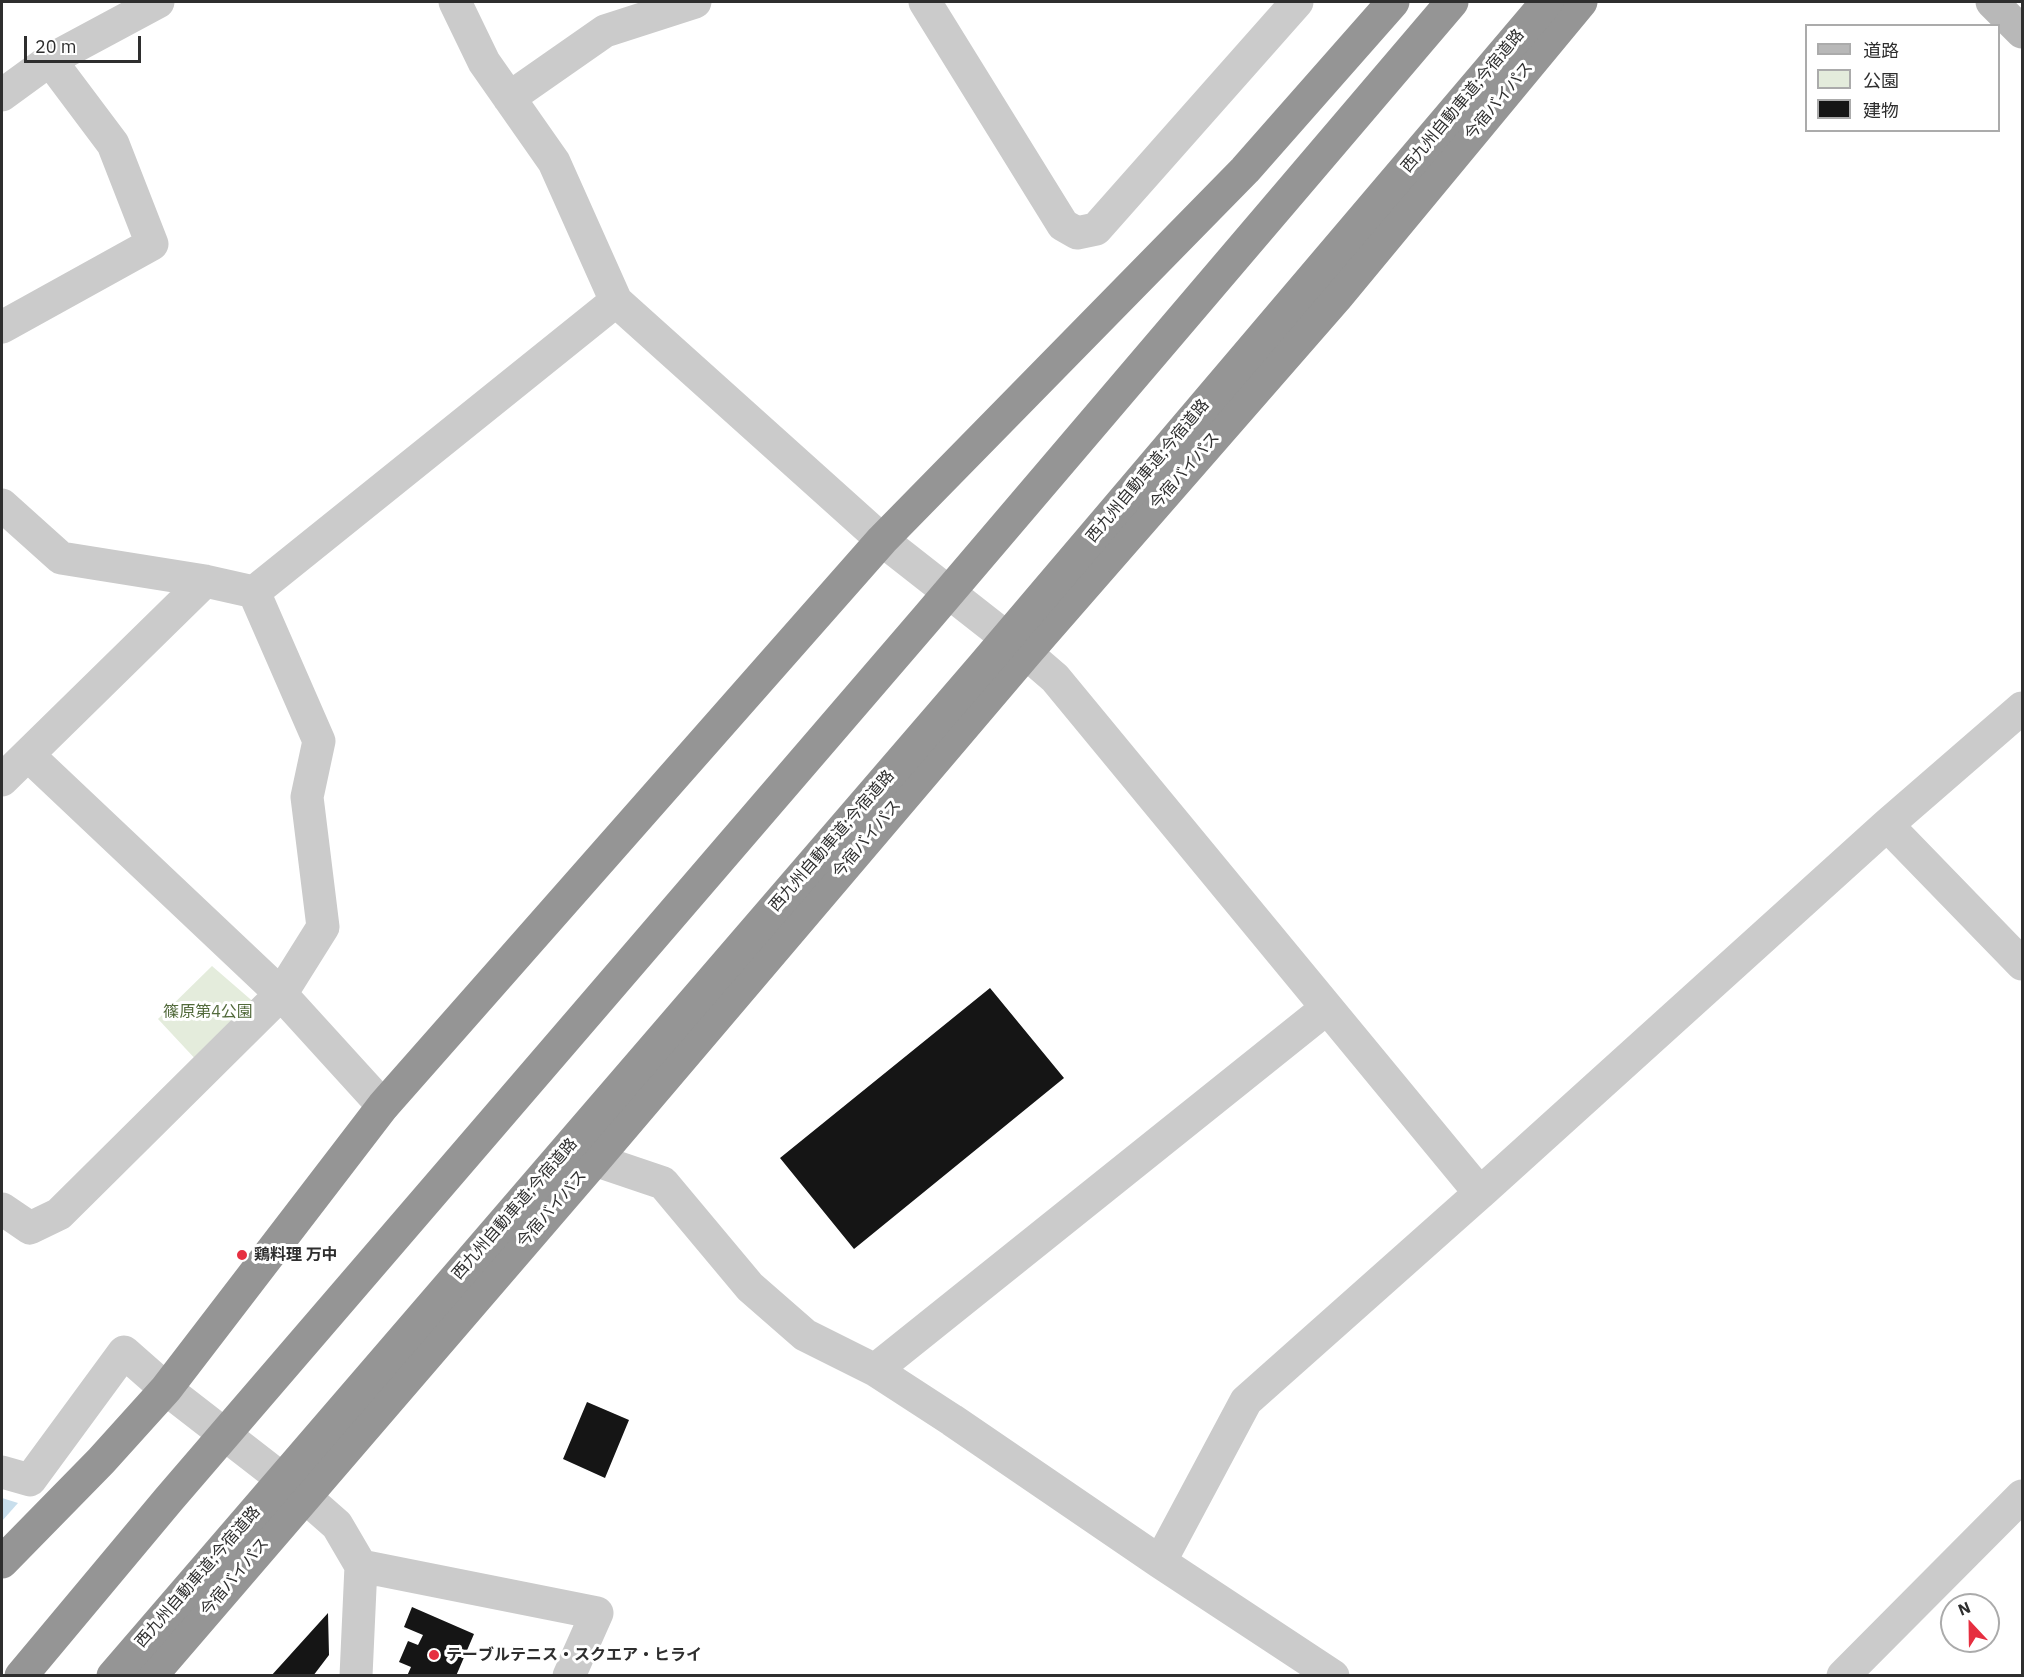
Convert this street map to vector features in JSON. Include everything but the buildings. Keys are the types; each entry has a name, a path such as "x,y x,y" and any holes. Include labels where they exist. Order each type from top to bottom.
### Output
{"highway":[{"path":"2,1562 101,1461 166,1389 383,1106 882,540 1245,170 1393,2"},
{"path":"21,1676 169,1499 927,618 1452,2"},
{"name":"西九州自動車道;今宿道路","path":"113,1676 983,666 1547,2"},
{"name":"今宿バイパス","path":"151,1676 595,1160 1026,653 1336,298 1581,2"}],"main road":[{"path":"1992,2 2022,32"}],"street":[{"path":"2,95 50,60 158,2"},
{"path":"456,2 484,62 554,162 616,301 882,540 1026,653 1054,678 1480,1193"},
{"path":"509,98 605,31 695,2"},
{"path":"925,2 1063,225 1077,233 1096,229 1297,2"},
{"path":"2,327 152,244 113,144 50,60"},
{"path":"254,592 616,301"},
{"path":"2,505 61,558 205,581 254,592"},
{"path":"2,780 205,581"},
{"path":"2,1209 30,1228 59,1214 282,994 323,927 307,797 319,741 254,592"},
{"path":"1160,1563 1246,1401 1887,825 2022,708"},
{"path":"28,755 282,994 383,1106"},
{"path":"1887,825 2022,964"},
{"path":"875,1370 1327,1008"},
{"path":"595,1160 663,1183 750,1287 805,1335 875,1370 1160,1563 1333,1676"},
{"path":"2,1472 30,1480 124,1352 166,1389 304,1496 337,1525 361,1566 356,1676"},
{"path":"1843,1676 2022,1496"},
{"path":"361,1566 597,1613 569,1676"}],"green space":[{"name":"篠原第4公園","path":"212,966 257,1005 199,1063 158,1019"}],"water":[{"path":"2,1498 18,1503 2,1521"}],"place":[{"name":"鶏料理 万中","path":"242,1255"},
{"name":"テーブルテニス・スクエア・ヒライ","path":"434,1655"}]}
